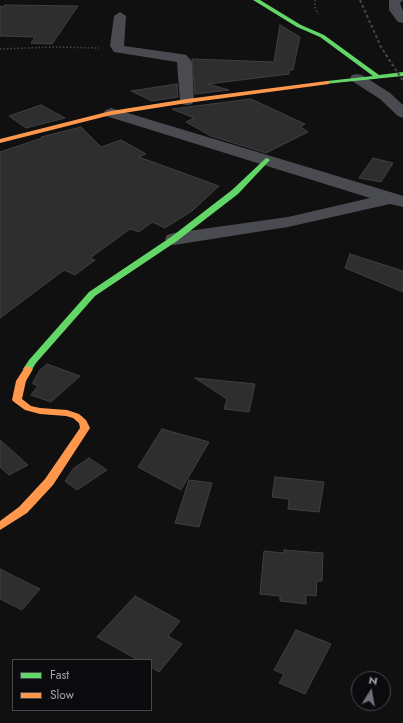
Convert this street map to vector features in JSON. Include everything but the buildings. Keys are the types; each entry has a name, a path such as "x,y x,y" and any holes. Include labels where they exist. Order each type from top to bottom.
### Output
{"street":[{"path":"256,0 299,26 322,36 378,76"},
{"path":"397,0 394,2 395,10 403,19"},
{"path":"120,16 117,46 119,49 181,58 185,62 187,101"},
{"path":"0,141 111,113 357,78 403,74"},
{"path":"357,78 384,96 403,113"},
{"path":"111,113 397,200"},
{"path":"0,526 24,510 49,482 76,444 84,428 83,422 76,416 67,413 40,412 28,408 17,400 22,381 32,362 92,294 174,239 235,192 267,160"},
{"path":"174,239 288,222 397,200"}],"path":[{"path":"0,49 55,47 119,49"}],"railway":[{"path":"360,0 381,47 403,81"}],"traffic: fast":[{"path":"256,0 299,26 322,36 377,76"},
{"path":"327,83 403,74"},
{"path":"28,369 32,362 92,294 174,239 235,192 267,160"}],"traffic: slow":[{"path":"0,141 111,113 187,101 327,83"},
{"path":"0,526 23,510 49,482 85,428 83,422 76,416 67,413 40,411 28,408 17,400 21,381 28,369"}]}
